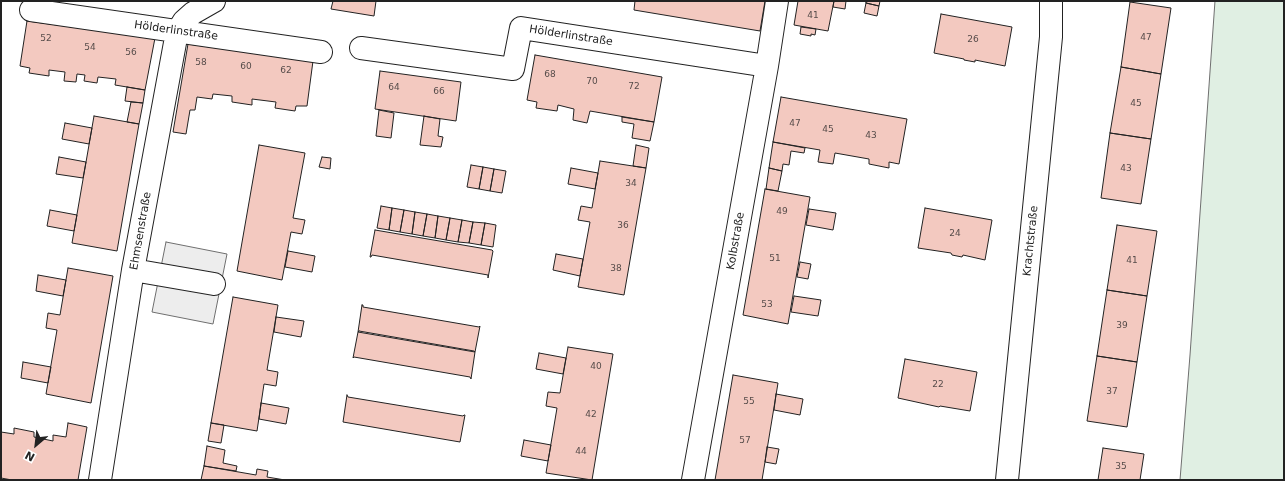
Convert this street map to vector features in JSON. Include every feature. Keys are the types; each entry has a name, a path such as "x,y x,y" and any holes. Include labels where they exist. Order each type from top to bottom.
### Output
{"street":[{"name":"Ehmsenstraße","path":"100,480 133,270 178,32 184,21 193,13 214,1"},
{"name":"Kolbstraße","path":"693,480 767,66 777,1"},
{"name":"Krachtstraße","path":"1007,480 1051,37 1051,1"},
{"name":"Hölderlinstraße","path":"31,10 321,52"},
{"name":"Hölderlinstraße","path":"361,48 514,69 521,28 767,66"},
{"path":"133,270 214,284"}],"green space":[{"path":"1215,1 1284,1 1284,480 1180,480"}],"shaded area":[{"path":"166,242 227,254 213,324 152,312"}],"building":[{"path":"333,1 376,1 374,16 331,9"},
{"path":"635,1 765,1 760,31 634,10"},
{"path":"798,1 834,1 828,31 794,25"},
{"path":"834,1 846,1 845,9 833,7"},
{"path":"866,1 880,1 879,6 866,3"},
{"path":"1130,2 1171,8 1161,74 1121,67"},
{"path":"866,3 879,6 877,16 864,13"},
{"path":"941,14 1012,27 1005,66 975,60 975,62 964,60 934,53"},
{"path":"27,21 155,38 145,90 115,85 116,79 98,77 97,83 84,81 85,75 77,74 76,82 64,81 65,72 49,70 49,76 29,73 30,68 20,66"},
{"path":"801,27 816,29 815,35 811,34 811,36 800,34"},
{"path":"188,44 313,61 307,106 296,106 295,111 275,108 276,102 252,99 252,105 232,102 232,96 213,94 212,99 197,97 195,110 190,110 186,134 173,132"},
{"path":"535,55 662,77 654,122 590,111 587,123 573,120 574,109 558,105 557,111 536,108 537,102 527,100"},
{"path":"1121,67 1161,74 1151,139 1110,133"},
{"path":"380,71 461,82 456,121 375,109"},
{"path":"127,87 145,90 143,103 125,101"},
{"path":"781,97 907,119 899,164 889,162 889,168 869,164 869,159 835,153 833,164 818,162 820,150 773,142"},
{"path":"131,102 143,103 139,124 127,122"},
{"path":"379,110 394,113 391,138 376,136"},
{"path":"94,116 139,124 117,251 72,243"},
{"path":"424,116 440,119 438,136 443,137 441,147 420,145"},
{"path":"622,117 654,122 650,141 632,138 634,124 622,122"},
{"path":"65,123 92,128 89,144 62,139"},
{"path":"1110,133 1151,139 1141,204 1101,198"},
{"path":"773,142 805,148 804,153 791,151 789,165 783,164 782,171 769,168"},
{"path":"259,145 305,153 293,218 305,220 302,234 291,232 282,280 237,271"},
{"path":"636,145 649,148 646,168 633,166"},
{"path":"59,157 86,162 83,178 56,174"},
{"path":"322,157 331,158 330,169 319,167"},
{"path":"600,161 646,168 624,295 578,287 590,222 578,220 581,206 592,208"},
{"path":"471,165 483,167 479,189 467,187"},
{"path":"483,167 494,169 490,191 479,189"},
{"path":"571,168 598,173 595,189 568,184"},
{"path":"769,168 782,171 778,191 766,189"},
{"path":"494,169 506,171 502,193 490,191"},
{"path":"765,189 810,197 788,324 743,315"},
{"path":"381,206 392,208 389,230 377,228"},
{"path":"392,208 404,210 400,232 389,230"},
{"path":"925,208 992,220 985,260 918,248"},
{"path":"809,209 836,213 833,230 806,225"},
{"path":"50,210 77,215 74,231 47,226"},
{"path":"404,210 415,212 412,234 400,232"},
{"path":"415,212 427,214 423,236 412,234"},
{"path":"427,214 438,216 435,238 423,236"},
{"path":"438,216 450,218 446,240 435,238"},
{"path":"450,218 462,220 458,242 446,240"},
{"path":"462,220 473,222 469,243 458,242"},
{"path":"473,222 485,223 481,245 469,243"},
{"path":"485,223 496,225 493,247 481,245"},
{"path":"1117,225 1157,231 1147,296 1107,290"},
{"path":"375,230 492,250 488,278 488,275 372,255 370,257"},
{"path":"288,251 315,256 312,272 285,267"},
{"path":"556,254 583,259 580,276 553,270"},
{"path":"800,262 811,264 808,279 797,277"},
{"path":"68,268 113,276 91,403 46,394 57,330 46,328 48,313 60,315"},
{"path":"38,275 66,280 63,296 36,291"},
{"path":"1107,290 1147,296 1137,362 1097,356"},
{"path":"794,296 821,300 818,316 791,312"},
{"path":"233,297 278,305 267,370 278,372 276,386 264,384 257,431 211,423"},
{"path":"362,305 363,307 480,326 475,352 358,332"},
{"path":"276,317 304,321 301,337 274,332"},
{"path":"359,331 474,351 471,379 470,377 353,358"},
{"path":"568,347 613,354 592,480 546,473 557,408 546,406 548,392 560,393"},
{"path":"539,353 566,358 563,374 536,369"},
{"path":"1097,356 1137,362 1127,427 1087,421"},
{"path":"905,359 977,372 970,411 939,407 898,398"},
{"path":"23,362 51,367 48,383 21,378"},
{"path":"733,375 778,383 762,480 715,480"},
{"path":"776,394 803,399 800,415 774,410"},
{"path":"347,395 348,397 463,416 465,415 460,442 343,422"},
{"path":"261,403 289,408 286,424 259,419"},
{"path":"68,423 87,427 78,480 12,480 1,478 1,432 14,434 14,428 34,432 34,437 53,441 53,435 66,437"},
{"path":"211,423 224,425 221,443 208,441"},
{"path":"524,440 551,445 548,461 521,456"},
{"path":"207,446 225,450 223,463 237,466 236,471 204,466"},
{"path":"767,447 779,449 776,464 765,462"},
{"path":"1103,448 1144,454 1140,480 1098,480"},
{"path":"204,466 256,475 257,469 268,471 267,477 285,480 201,480"}]}
